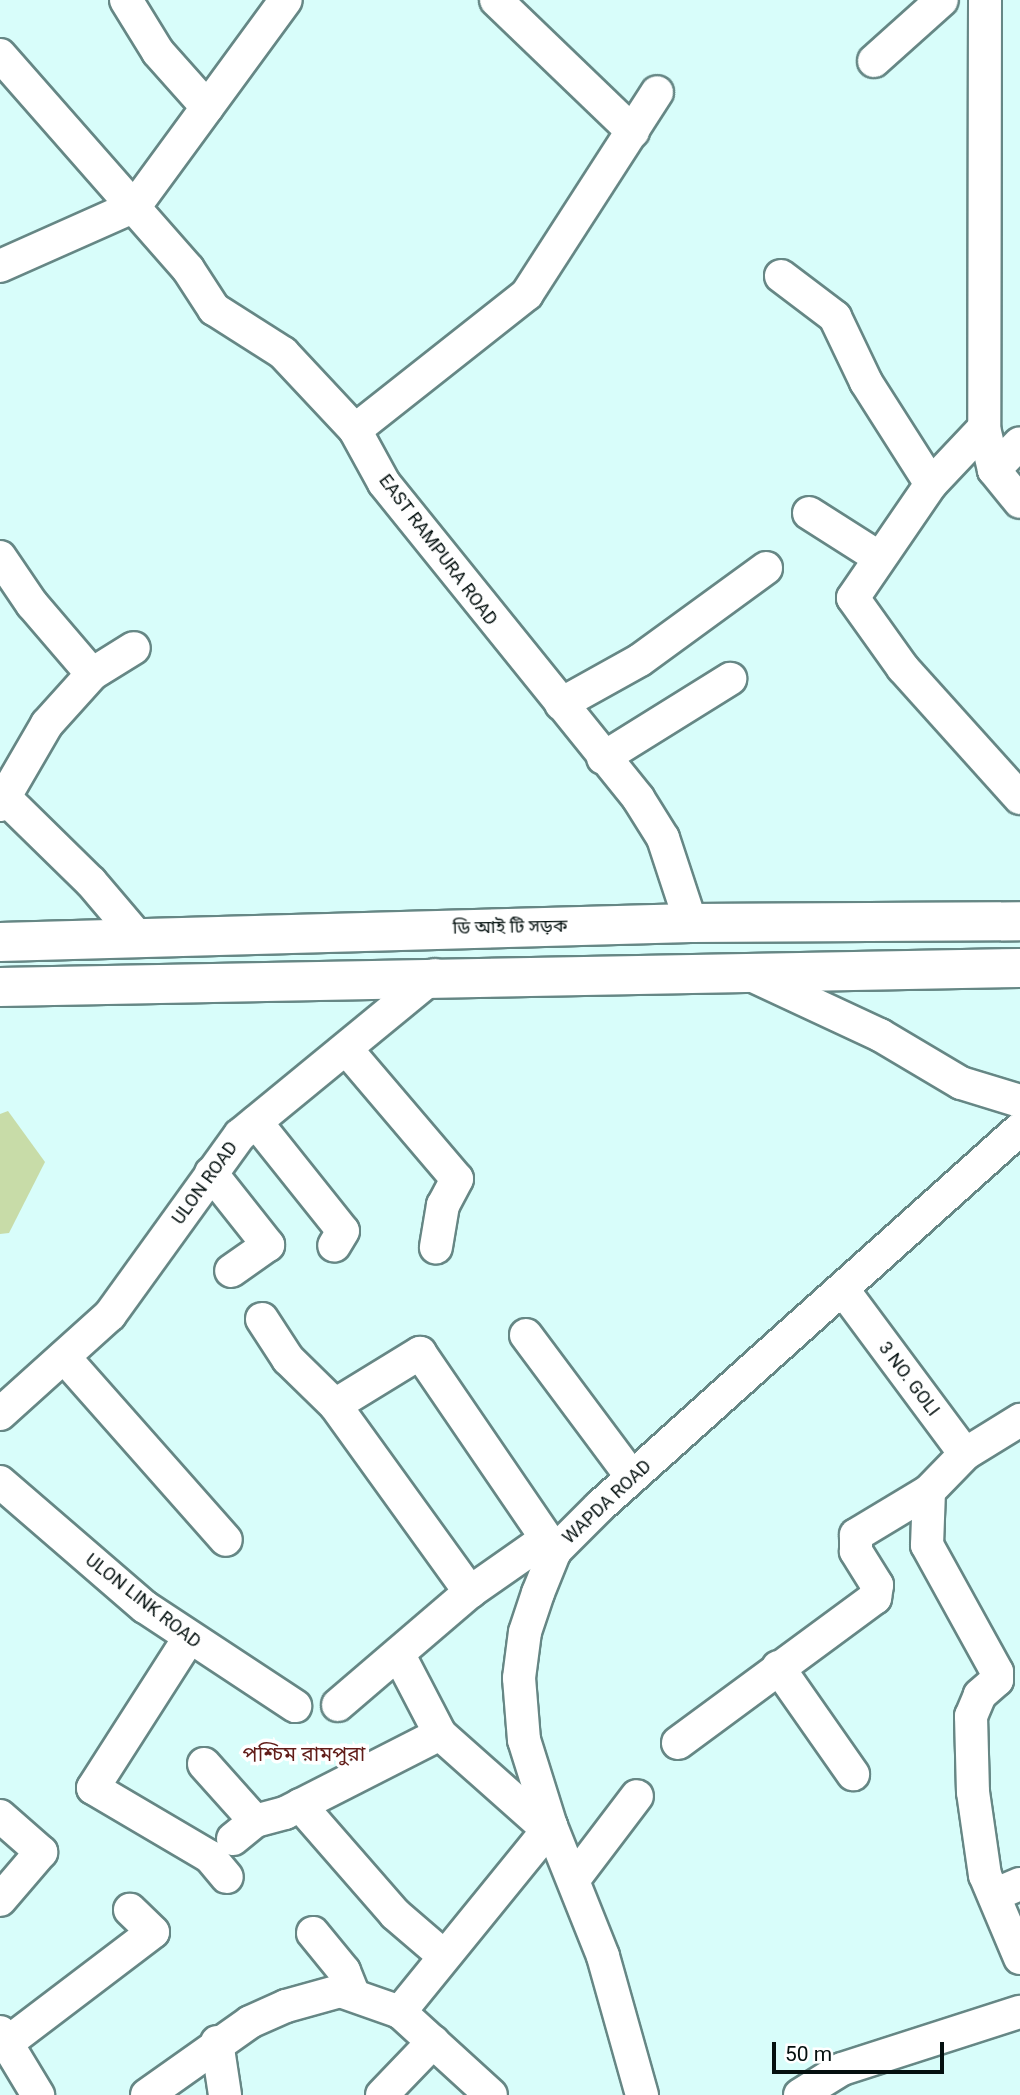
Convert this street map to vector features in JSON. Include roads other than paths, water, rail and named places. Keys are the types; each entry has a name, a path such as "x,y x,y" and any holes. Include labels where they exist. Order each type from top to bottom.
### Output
{"main road":[{"name":"ডি আই টি সড়ক","path":"0,942 136,936 691,923 1020,921"},
{"path":"0,986 435,975 1020,968"}],"street":[{"path":"126,0 158,52 206,107"},
{"path":"0,266 135,206 285,0"},
{"path":"496,0 634,132"},
{"path":"874,61 942,0"},
{"path":"985,0 984,428 994,470 1020,502"},
{"name":"EAST RAMPURA ROAD","path":"0,55 135,206 188,269 214,309 283,353 355,430 384,483 638,799 663,838 691,923"},
{"path":"355,430 527,294 634,132 657,92"},
{"path":"781,276 835,317 866,382 931,484"},
{"path":"984,428 931,484 878,557 853,598 903,668 1020,798"},
{"path":"994,470 1020,443"},
{"path":"809,513 878,557"},
{"path":"0,557 32,604 92,674"},
{"path":"561,704 640,660 766,568"},
{"path":"134,648 92,674 47,724 1,798 91,882 136,936"},
{"path":"603,758 730,679"},
{"path":"738,970 880,1035 961,1083 1020,1101"},
{"name":"ULON ROAD","path":"0,1413 110,1315 240,1135 348,1051 435,975"},
{"path":"348,1051 457,1179 443,1205 436,1247"},
{"path":"256,1122 343,1231 334,1245"},
{"name":"WAPDA ROAD","path":"642,2095 603,1956 551,1826 524,1740 519,1678 525,1632 555,1551 632,1477 844,1291 1020,1129"},
{"path":"211,1173 268,1245 231,1270"},
{"name":"3 NO. GOLI","path":"844,1291 961,1461"},
{"path":"262,1319 288,1359 335,1405 470,1592"},
{"path":"526,1335 632,1477"},
{"path":"335,1405 420,1353 555,1551"},
{"path":"65,1357 226,1540"},
{"path":"678,1743 875,1598 877,1585 856,1551 856,1535 929,1491 961,1461 1020,1420"},
{"name":"ULON LINK ROAD","path":"0,1482 145,1606 189,1638 295,1706"},
{"path":"929,1491 928,1545 933,1563 997,1672 971,1716 978,1842 1007,1890 1020,1958"},
{"path":"338,1705 400,1657 407,1642 470,1592 536,1546 555,1551"},
{"path":"189,1638 93,1788 210,1857 227,1877"},
{"path":"400,1657 440,1734 538,1821 551,1826 400,2012"},
{"path":"778,1667 853,1774"},
{"path":"204,1764 244,1830 300,1805 440,1734"},
{"path":"574,1879 637,1796"},
{"path":"300,1805 395,1914 444,1956"},
{"path":"0,1816 41,1852 0,1900"},
{"path":"36,2094 4,2037 153,1932 130,1910"},
{"path":"313,1933 345,1971 352,1993"},
{"path":"147,2095 217,2042 286,2006 340,1991 400,2012 491,2095"},
{"path":"800,2095 842,2069 1020,2012"},
{"path":"217,2042 225,2095"},
{"path":"382,2095 433,2042"}],"district":[{"name":"পশ্চিম রামপুরা","path":"304,1754"}]}
